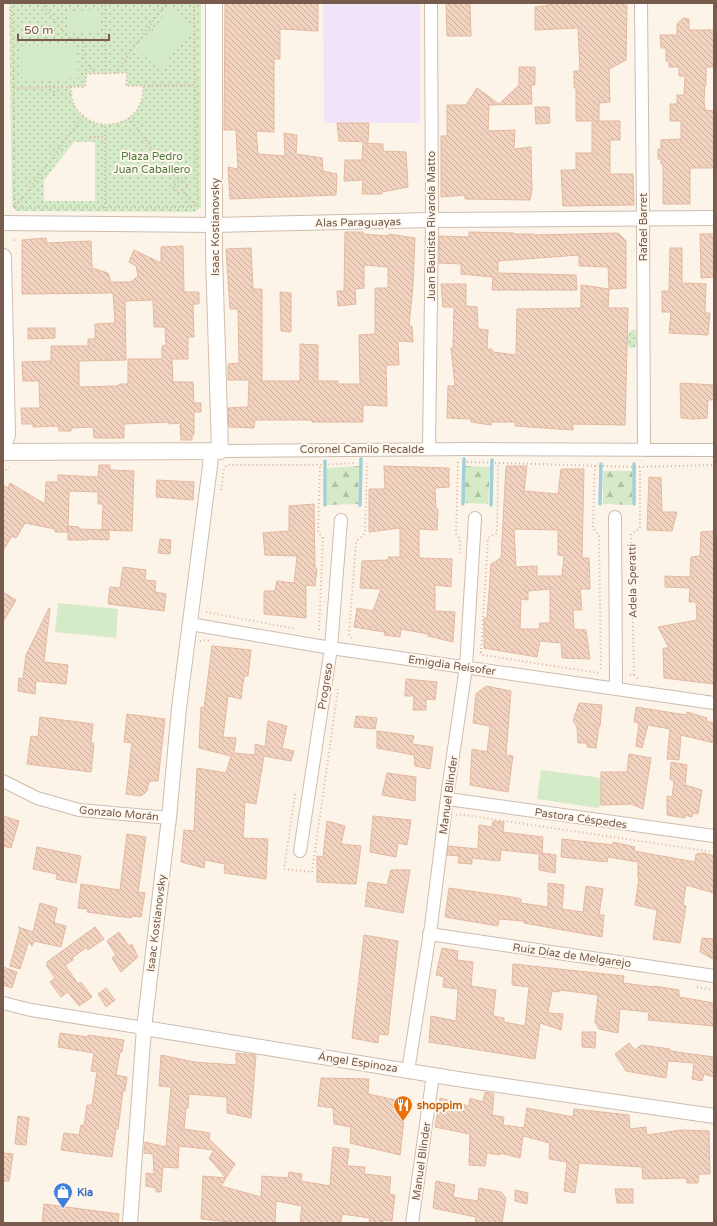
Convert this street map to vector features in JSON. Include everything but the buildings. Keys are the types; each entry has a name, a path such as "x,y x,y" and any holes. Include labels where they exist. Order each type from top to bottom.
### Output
{"main road":[{"name":"Isaac Kostianovsky","path":"214,3 214,255 219,456"},
{"path":"3,257 7,455"},
{"name":"Coronel Camilo Recalde","path":"7,455 219,456"}],"street":[{"name":"Juan Bautista Rivarola Matto","path":"429,449 432,220 431,3"},
{"name":"Rafael Barret","path":"641,3 644,450"},
{"name":"Alas Paraguayas","path":"3,223 214,224 432,220 714,218"},
{"name":"Coronel Camilo Recalde","path":"219,456 429,449 714,450"},
{"name":"Isaac Kostianovsky","path":"130,1223 144,1028 169,818 179,708 210,466 219,456"},
{"name":"Adela Speratti","path":"615,517 616,688"},
{"name":"Manuel Blinder","path":"408,1070 430,934 466,667 475,518"},
{"name":"Progreso","path":"300,851 331,648 341,520"},
{"name":"Emigdia Reisofer","path":"190,624 331,648 714,703"},
{"name":"Gonzalo Morán","path":"3,781 37,798 79,810 169,818"},
{"name":"Pastora Céspedes","path":"448,799 714,836"},
{"name":"Ruiz Díaz de Melgarejo","path":"430,934 714,976"},
{"name":"Ángel Espinoza","path":"3,1003 31,1010 432,1075 714,1116"},
{"name":"Manuel Blinder","path":"412,1223 432,1075"}],"path":[{"path":"12,3 15,206"},
{"path":"41,3 69,39 83,38 84,59 95,74"},
{"path":"105,3 105,74"},
{"path":"114,74 166,3"},
{"path":"194,3 194,85 197,205 195,207 195,212"},
{"path":"148,27 153,30"},
{"path":"14,88 86,87 86,74 127,73 126,86 194,85"},
{"path":"49,79 49,87"},
{"path":"71,87 72,98 76,108 83,116 93,122 105,125 117,124 129,118 137,110 142,98 143,86"},
{"path":"54,87 54,96"},
{"path":"15,206 83,116"},
{"path":"129,118 178,182"},
{"path":"105,125 105,208"},
{"path":"90,137 105,137"},
{"path":"182,179 188,186 183,190 178,193 173,186 182,179"},
{"path":"183,190 195,207"},
{"path":"12,206 105,208 195,207"},
{"path":"16,248 15,240 20,237"},
{"path":"3,473 7,468 7,455"},
{"name":"Coronel Camilo Recalde","path":"219,456 320,465 359,463"},
{"path":"456,534 458,462"},
{"path":"466,462 640,467 714,464"},
{"path":"349,635 356,542 365,534 367,463"},
{"name":"Emigdia Reisofer","path":"498,463 497,533 488,538 481,652 483,655 599,673 604,671"},
{"path":"315,632 319,630 323,538 318,532 320,465"},
{"path":"595,466 593,528 599,535 601,671"},
{"name":"Adela Speratti","path":"630,674 634,675 632,534 640,528 640,467"},
{"path":"206,612 300,629"},
{"path":"346,634 352,638"},
{"path":"312,872 338,689"},
{"name":"Pastora Céspedes","path":"456,816 458,814 714,852"}],"shaded area":[{"path":"323,3 420,3 420,123 324,123"}],"green space":[{"name":"Plaza Pedro Juan Caballero","path":"9,3 201,3 201,207 195,212 16,211 12,206","holes":["127,73 126,86 143,86 142,99 138,109 131,116 112,124 102,124 92,122 83,116 76,108 72,98 71,87 85,87 87,74","74,142 95,142 95,201 44,201 44,180"]},
{"path":"169,9 193,27 161,69 137,51"},
{"path":"99,10 99,32 69,32 68,11"},
{"path":"77,45 78,78 22,79 21,46"},
{"path":"632,330 637,331 638,340 634,348 630,348 626,339"},
{"path":"359,466 358,504 327,505 327,468"},
{"path":"465,466 490,467 488,504 464,503"},
{"path":"603,471 632,471 632,505 603,504"},
{"path":"58,603 118,609 116,638 55,632"},
{"path":"541,770 602,778 601,805 598,808 537,799"}],"waterway":[{"path":"360,505 361,459"},
{"path":"463,504 464,459"},
{"path":"491,505 492,460"},
{"path":"325,461 325,505"},
{"path":"600,504 601,464"},
{"path":"634,464 634,504"}],"place":[{"name":"shoppim","path":"403,1122"},
{"name":"Kia","path":"63,1209"}]}
